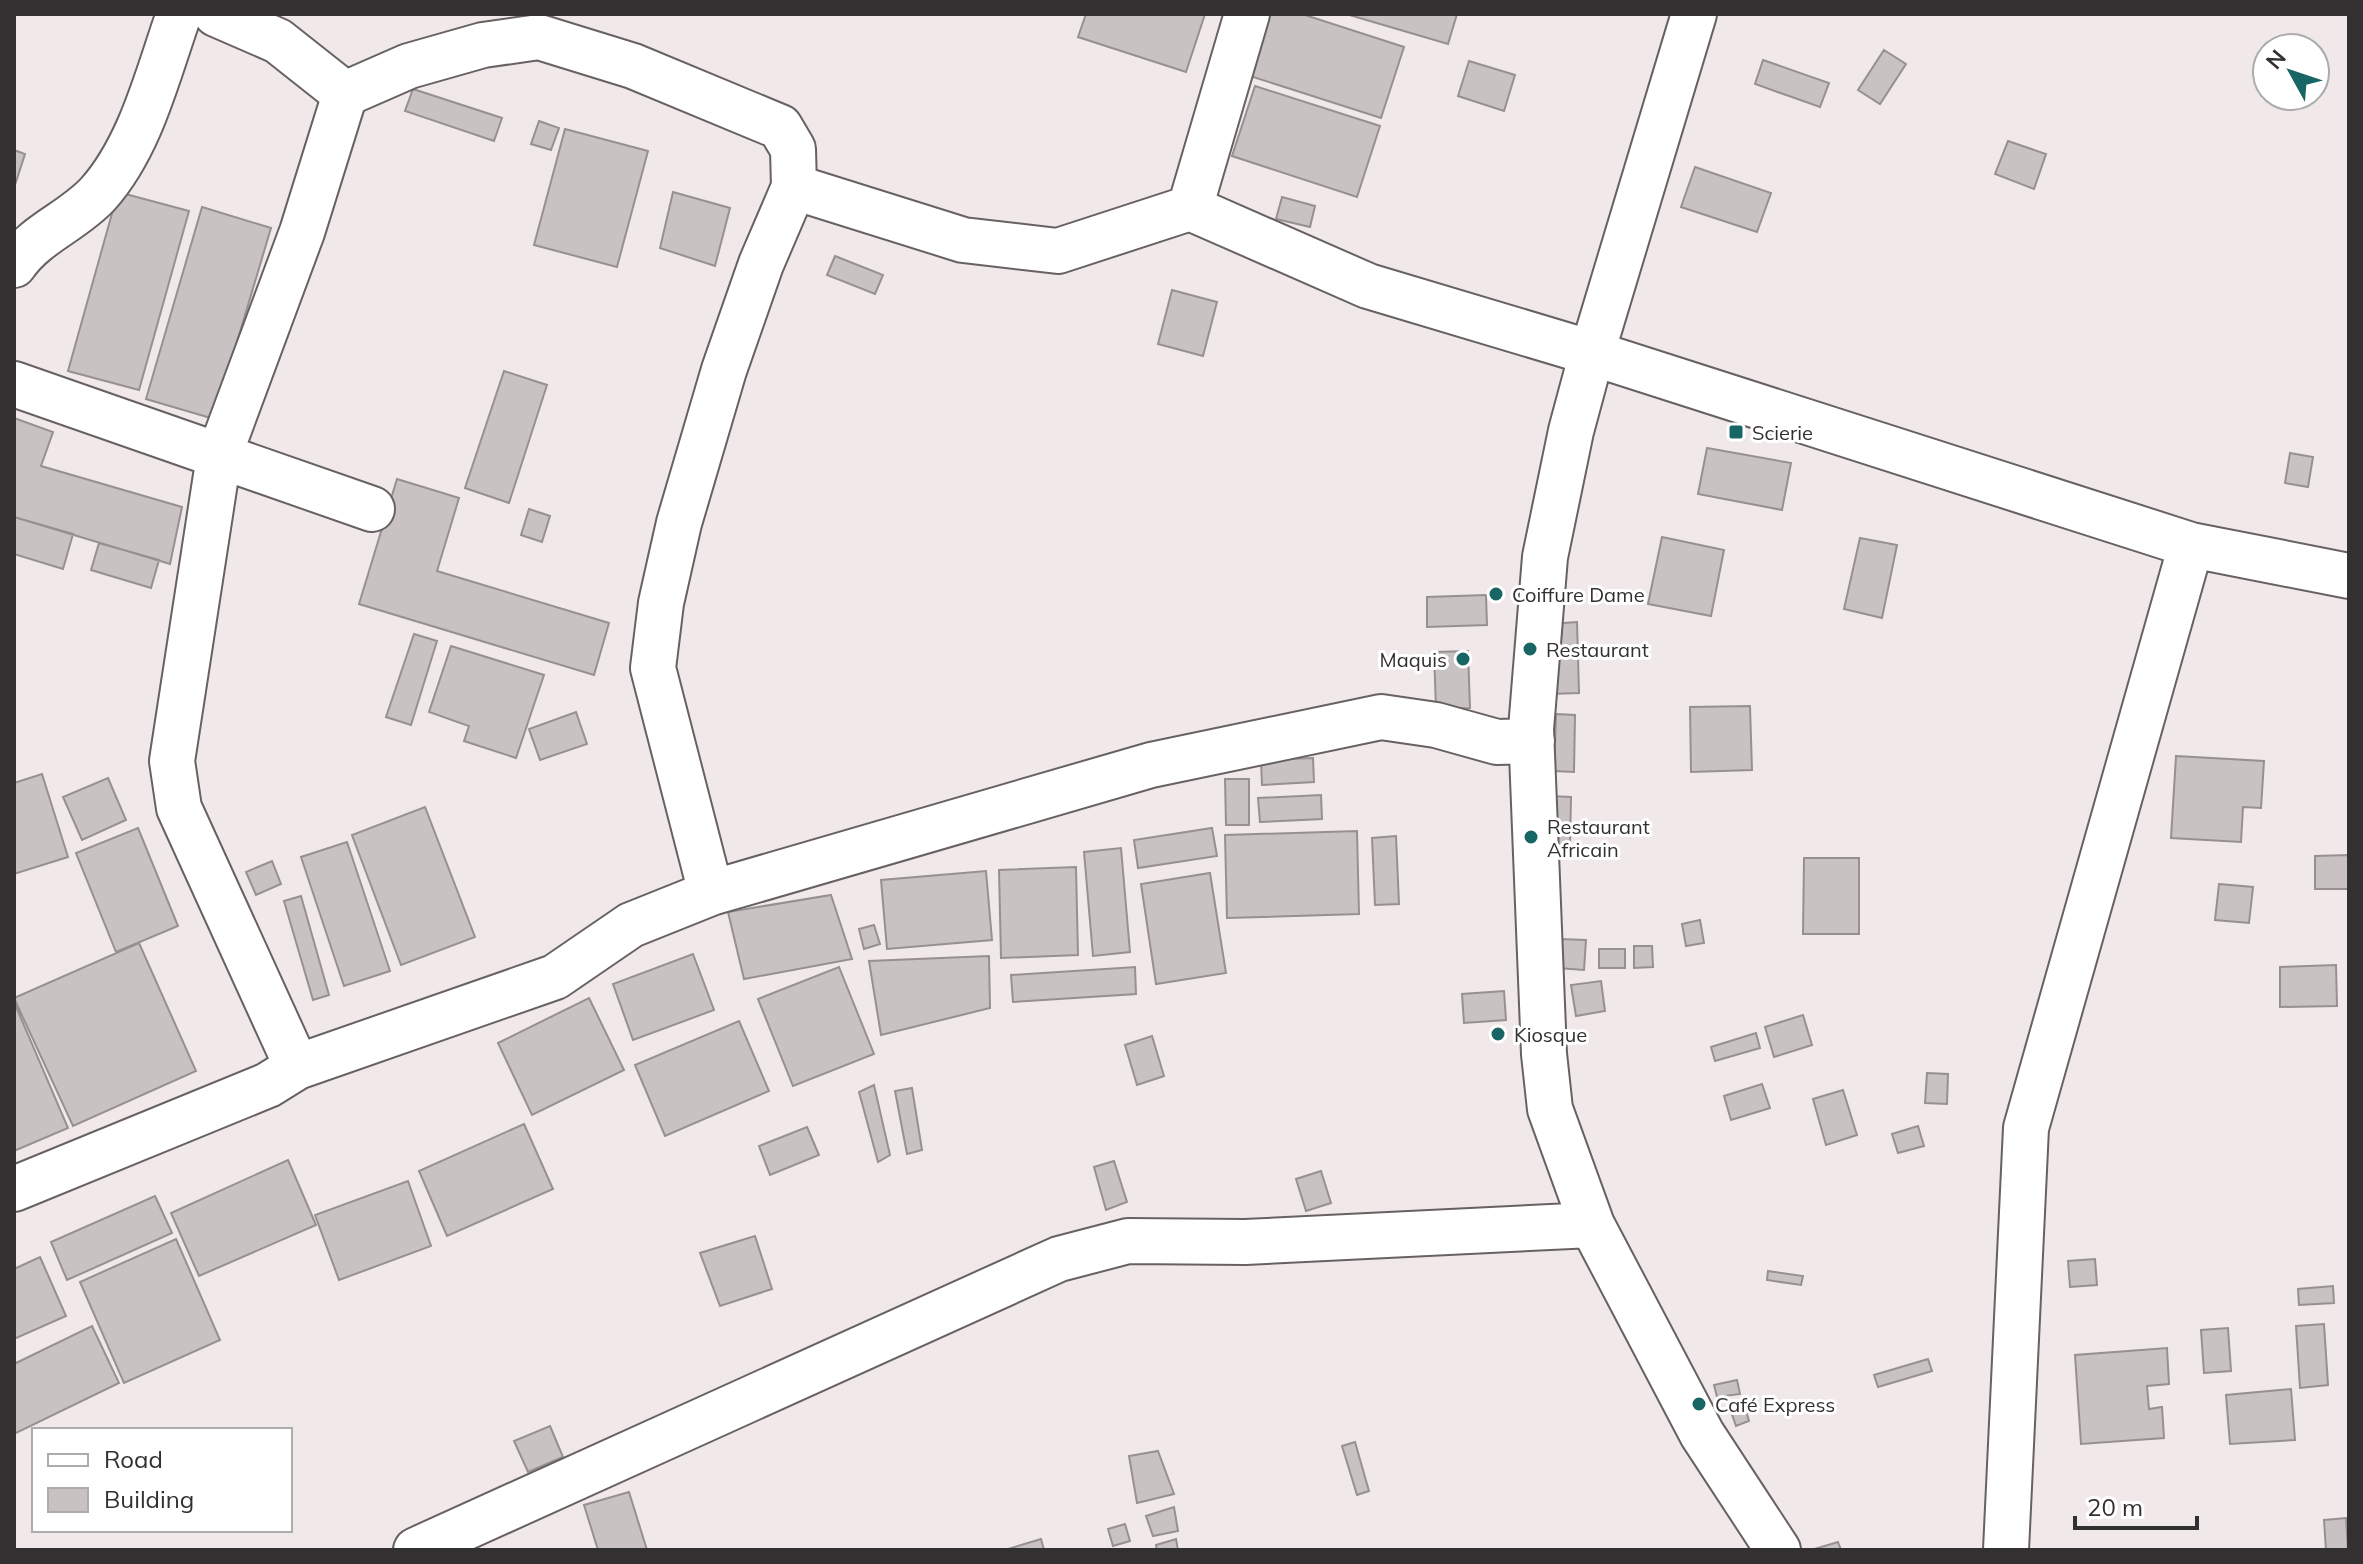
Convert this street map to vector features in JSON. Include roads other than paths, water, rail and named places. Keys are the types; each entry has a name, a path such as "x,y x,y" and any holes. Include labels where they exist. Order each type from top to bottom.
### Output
{"street":[{"path":"14,265 27,246 97,195 120,164 149,98 179,14"},
{"path":"216,14 278,41 345,94"},
{"path":"1190,208 1247,14"},
{"path":"1694,14 1592,353 1571,431 1545,557 1532,741 1540,992 1550,1109 1592,1225 1702,1434 1778,1550"},
{"path":"297,1067 179,808 172,761 219,456 302,232 345,94 409,66 483,45 539,37 633,66 780,127 793,149 794,187 761,264 724,370 679,523 661,603 653,668 711,893"},
{"path":"794,187 963,240 1058,251 1190,208 1368,286 1592,353 2191,545 2349,576"},
{"path":"14,384 372,509"},
{"path":"2006,1550 2026,1128 2191,545"},
{"path":"14,1189 268,1085 297,1067 555,977 631,925 711,893 1151,765 1381,717 1436,725 1497,742 1532,741"},
{"path":"416,1550 1059,1259 1128,1241 1245,1242 1592,1225"}],"place":[{"name":"Scierie","path":"1736,432"},
{"name":"Coiffure Dame","path":"1496,594"},
{"name":"Restaurant","path":"1530,649"},
{"name":"Maquis","path":"1463,659"},
{"name":"Restaurant Africain","path":"1531,837"},
{"name":"Kiosque","path":"1498,1034"},
{"name":"Café Express","path":"1699,1404"}]}
